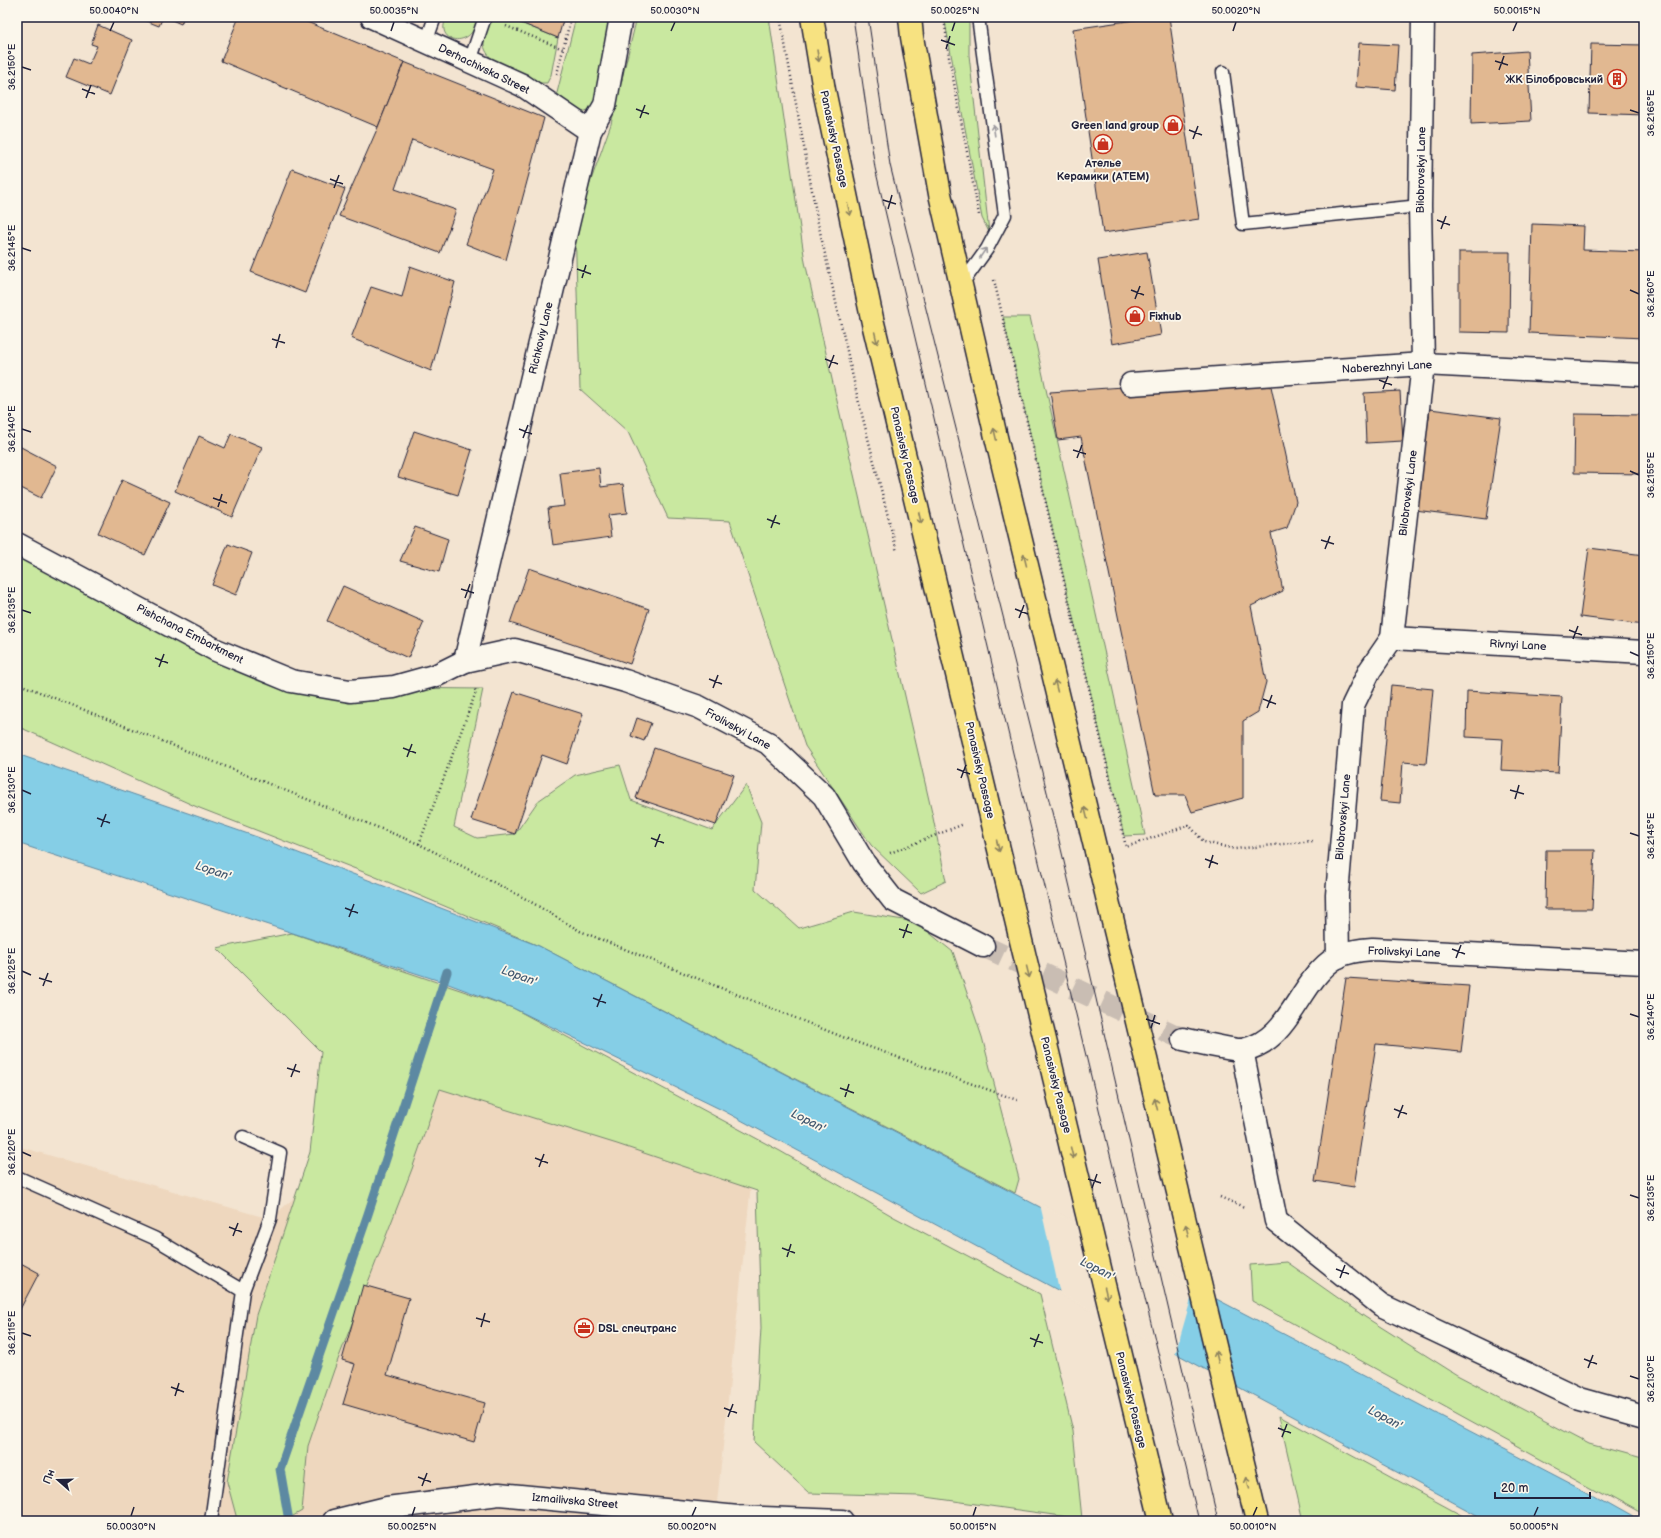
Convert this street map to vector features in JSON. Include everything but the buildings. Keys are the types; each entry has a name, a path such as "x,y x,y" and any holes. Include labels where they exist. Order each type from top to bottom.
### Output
{"main road":[{"name":"Panasivsky Passage","path":"812,17 824,90 873,323 1160,1521"},
{"path":"910,17 912,37 940,194 961,286 1257,1521"}],"street":[{"name":"Derhachivska Street","path":"372,17 522,85 590,131"},
{"name":"Richkoviy Lane","path":"464,661 590,131 605,105 621,17"},
{"name":"Bilobrovskyi Lane","path":"1338,957 1337,894 1353,705 1370,670 1392,638 1423,364 1420,206 1423,17"},
{"name":"Naberezhnyi Lane","path":"1131,384 1423,364 1644,375"},
{"name":"Pishchana Embarkment","path":"17,544 216,650 291,682 350,691 394,687 437,675 464,661"},
{"name":"Rivnyi Lane","path":"1392,638 1644,652"},
{"name":"Frolivskyi Lane","path":"464,661 515,650 625,681 699,707 768,743 824,796 864,863 893,900 983,946"},
{"name":"Frolivskyi Lane","path":"1242,1050 1262,1042 1279,1030 1312,981 1324,967 1338,957 1355,951 1373,949 1644,964"},
{"path":"1183,1038 1242,1050 1276,1221 1381,1305 1580,1399 1644,1417"},
{"name":"Izmailivska Street","path":"334,1521 387,1508 499,1494 738,1517 842,1521"}],"lane":[{"path":"426,42 435,17"},
{"path":"961,286 987,249 1005,215 978,17"},
{"path":"470,61 484,20"},
{"path":"1224,72 1243,224 1420,206"},
{"path":"211,1521 243,1291 270,1219 280,1153 243,1136"},
{"path":"17,1177 154,1238 243,1291"}],"path":[{"path":"550,104 571,17"},
{"path":"944,17 949,57 972,181 1126,846 1189,825 1204,842 1235,849 1341,838"},
{"path":"484,20 498,22 563,49"},
{"path":"419,844 476,692 464,661"},
{"path":"17,683 419,844 526,899 580,931 850,1040 1017,1100"},
{"path":"864,863 966,823"}],"shaded area":[{"path":"441,1069 751,1185 715,1521 17,1521 17,1146 270,1219"}],"green space":[{"path":"446,17 477,17 475,27 472,32 465,38 456,40 449,37 444,30"},
{"path":"493,17 506,17 558,38 551,75 547,83 540,83 491,58 485,48 484,38"},
{"path":"576,17 611,17 594,106 582,112 573,108 557,93"},
{"path":"637,17 769,17 805,262 932,813 946,881 921,893 871,845 805,746 730,521 668,518 628,432 580,389 575,225 611,124"},
{"path":"944,17 969,17 969,55 989,232 982,218"},
{"path":"1003,317 1030,317 1145,835 1124,836"},
{"path":"17,543 274,674 385,688 483,689 454,827 477,838 515,834 538,801 575,775 620,765 631,800 712,830 746,785 761,822 755,889 799,928 854,912 916,922 953,952 982,1037 1019,1179 1015,1193 539,946 371,875 197,807 17,726"},
{"path":"292,933 513,1008 780,1151 894,1217 1040,1294 1073,1431 1082,1519 919,1496 809,1493 754,1442 761,1328 757,1191 617,1144 440,1089 412,1169 334,1370 308,1446 302,1511 284,1521 242,1521 237,1519 227,1482 256,1315 310,1152 321,1052 217,948"},
{"path":"1287,1262 1365,1317 1457,1375 1589,1444 1644,1459 1644,1516 1252,1301 1250,1265"},
{"path":"1279,1416 1472,1521 1303,1521"}],"water":[{"name":"Lopan'","path":"17,754 257,837 539,946 1581,1489 1638,1521 1488,1521 724,1111 513,1008 443,982 17,843"}],"pier":[{"path":"1040,1204 1195,1285 1175,1355 1060,1294"}],"waterway":[{"path":"289,1521 280,1469 368,1214 447,972"}],"tunnel":[{"path":"983,946 1183,1039"}],"tram line":[{"path":"853,17 875,168 1030,825 1199,1521"},
{"path":"868,17 890,165 1058,836 1218,1521"}],"place":[{"name":"ЖК Білобровський","path":"1617,79"},
{"name":"Green land group","path":"1173,125"},
{"name":"Ателье Керамики (АТЕМ)","path":"1103,144"},
{"name":"Fixhub","path":"1135,316"},
{"name":"DSL спецтранс","path":"584,1328"}]}
